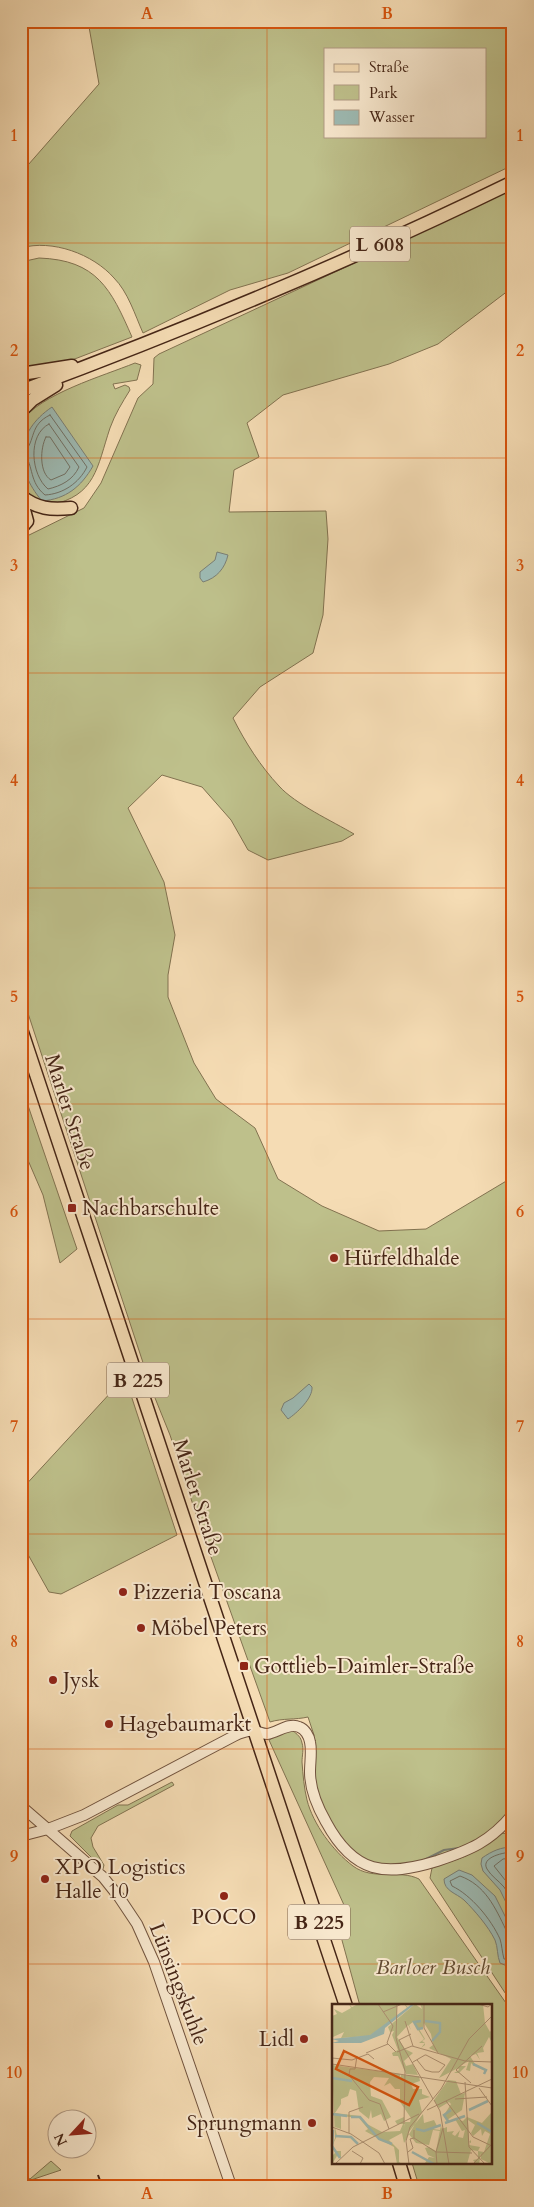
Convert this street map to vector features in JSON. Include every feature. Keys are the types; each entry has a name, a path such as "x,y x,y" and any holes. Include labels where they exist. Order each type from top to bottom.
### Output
{"main road":[{"name":"L 608","path":"21,391 155,341 316,273 513,182"},
{"path":"21,374 109,358"},
{"path":"21,411 44,391 109,358"},
{"path":"21,497 32,505 42,508 71,508"},
{"path":"21,497 27,521 21,528"},
{"name":"Marler Straße","path":"21,1029 345,2004"},
{"path":"399,2164 406,2186"}],"street":[{"path":"21,1836 48,1829 84,1815 234,1736 254,1731 267,1734 293,1726 300,1727 307,1734 311,1743 310,1774 312,1789 325,1820 344,1849 355,1859 368,1866 399,1870 419,1867 458,1855 480,1845 499,1830 513,1814"},
{"name":"Lünsingskuhle","path":"21,1806 103,1877 120,1896 137,1924 154,1962 231,2186"}],"green space":[{"path":"88,21 513,21 513,165 288,273 230,290 143,333 131,304 119,284 105,269 95,262 59,247 33,246 21,248 21,173 99,84"},
{"path":"513,189 513,287 438,344 389,364 283,395 247,423 259,457 234,470 229,512 326,511 328,539 323,615 313,653 260,687 233,718 248,745 272,779 286,793 304,806 354,834 342,841 268,860 248,850 231,820 202,787 162,775 128,808 164,882 175,935 168,975 168,997 194,1063 216,1099 255,1128 278,1179 322,1206 379,1231 426,1229 513,1177 513,1809 488,1835 472,1845 415,1865 372,1865 341,1842 318,1801 312,1762 314,1735 308,1717 270,1722 201,1529 170,1435 153,1393 21,992 21,539 84,508 101,483 138,398 153,384 154,358 159,354"},
{"path":"39,258 75,264 99,280 109,291 132,337 59,365 21,370 21,262"},
{"path":"135,363 141,365 137,380 113,384 115,389 125,385 130,390 114,418 97,467 86,487 77,495 65,501 50,505 24,493 21,486 21,422 30,412 57,394"},
{"path":"21,1085 77,1249 60,1263 43,1195 21,1144"},
{"path":"125,1377 177,1535 61,1594 49,1592 21,1542 21,1490"},
{"name":"Barloer Busch","path":"293,1731 300,1737 303,1745 304,1781 310,1809 331,1845 353,1866 361,1870 377,1874 411,1876 419,1879 513,2013 513,2186 419,2186 412,2164 492,2164 492,2004 359,2004 340,1933 344,1905 269,1740 284,1732"},
{"path":"172,1782 174,1785 98,1826 91,1838 93,1847 104,1865 103,1869 70,1836 72,1831 118,1805 128,1805"},
{"path":"499,1833 513,1834 513,2005 430,1878 432,1868 466,1856"},
{"path":"51,2161 61,2170 28,2181 21,2179 21,2174 30,2179"}],"water":[{"path":"52,407 93,466 72,491 58,498 42,501 33,489 27,476 23,463 23,451 25,439 31,428"},
{"path":"217,552 228,555 225,564 220,572 203,582 200,578 200,572 215,560"},
{"path":"309,1384 312,1387 310,1396 300,1409 288,1419 281,1410 284,1403"},
{"path":"513,1847 513,1917 500,1890 483,1871 481,1864 482,1858 489,1853"},
{"path":"459,1870 472,1875 495,1896 513,1932 513,1963 507,1966 500,1963 496,1943 489,1929 464,1900 446,1886 444,1879"}],"waterway":[{"path":"424,1860 444,1850 459,1848"}],"railway":[{"path":"98,2175 102,2186"}],"place":[{"name":"Nachbarschulte","path":"72,1208"},
{"name":"Hürfeldhalde","path":"334,1258"},
{"name":"Pizzeria Toscana","path":"123,1592"},
{"name":"Möbel Peters","path":"141,1628"},
{"name":"Gottlieb-Daimler-Straße","path":"244,1666"},
{"name":"Jysk","path":"53,1680"},
{"name":"Hagebaumarkt","path":"109,1724"},
{"name":"XPO Logistics Halle 10","path":"45,1879"},
{"name":"POCO","path":"224,1896"},
{"name":"Lidl","path":"304,2039"},
{"name":"Sprungmann","path":"312,2123"}]}
